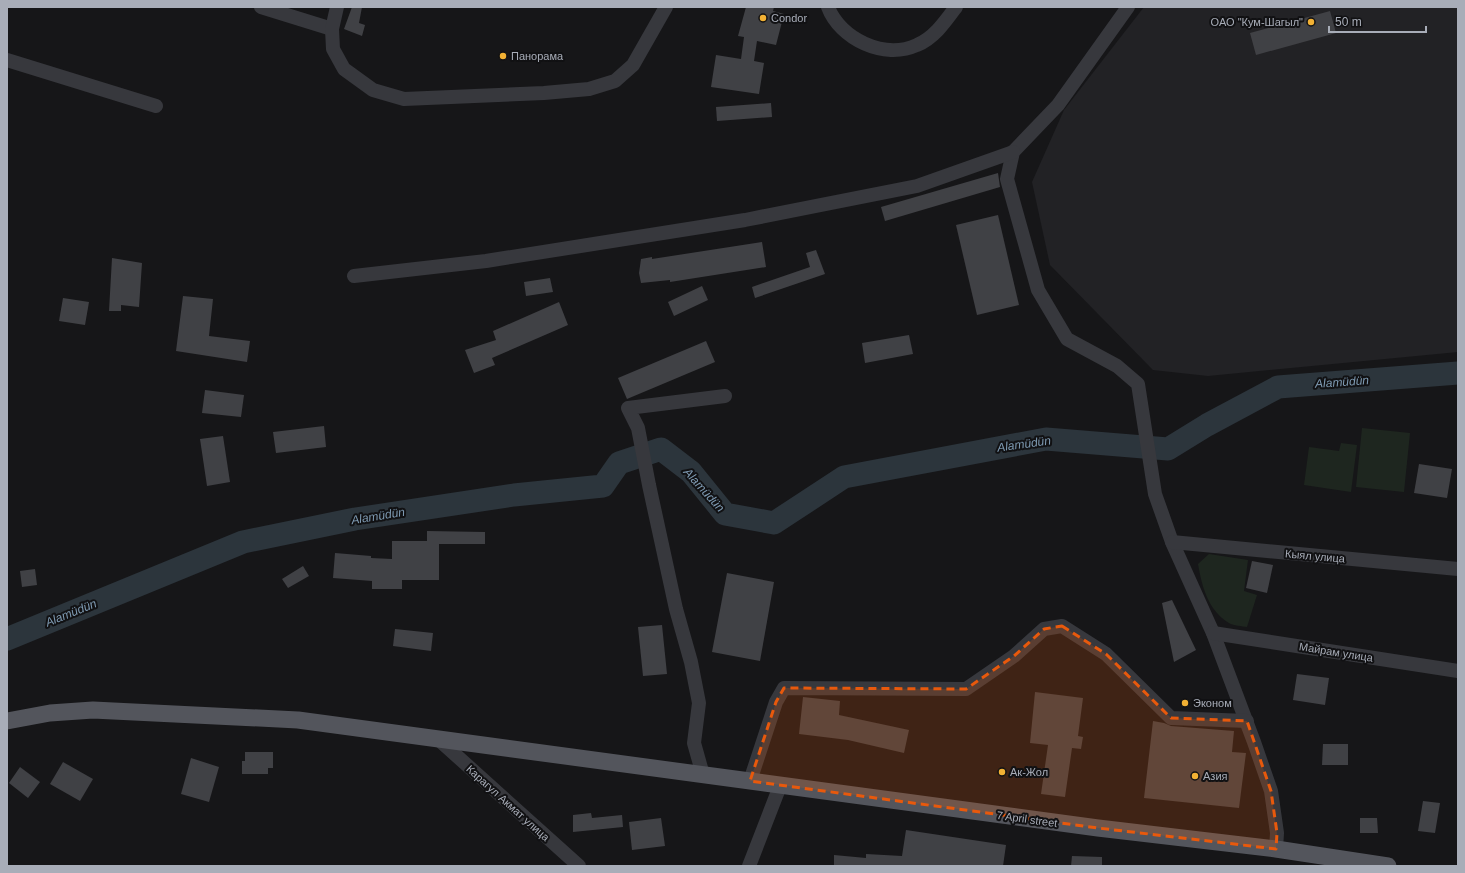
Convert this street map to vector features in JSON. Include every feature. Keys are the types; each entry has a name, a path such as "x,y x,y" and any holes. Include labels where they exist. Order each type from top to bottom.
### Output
{"main road":[{"name":"7 April street","path":"7,721 50,713 93,710 298,720 780,786 1106,829 1276,849 1388,866"}],"street":[{"path":"261,7 332,29"},
{"path":"337,7 332,29 333,49 344,69 373,90 404,99 544,93 589,89 615,81 633,65 666,7"},
{"path":"828,7 832,18 843,31 878,49 896,50 917,45 941,27 956,7"},
{"path":"354,276 486,261 745,220 917,186 1013,152 1058,105 1128,7"},
{"path":"7,60 156,106"},
{"path":"1013,152 1007,179 1038,290 1067,339 1117,366 1138,384 1155,494 1172,542 1213,633 1271,791 1277,832 1276,849"},
{"path":"703,775 694,743 698,703 691,662 676,609 638,428 628,408 725,396"},
{"name":"Кыял улица","path":"1172,542 1458,569"},
{"path":"750,782 776,702 784,688 966,689 1014,656 1044,629 1062,626 1106,654 1172,718 1246,721"},
{"name":"Майрам улица","path":"1213,633 1458,672"},
{"name":"Карагул Акмат улица","path":"438,739 579,866"},
{"path":"749,866 780,786"}],"highlighted area":[{"path":"1062,626 1106,654 1171,718 1247,721 1271,791 1277,833 1276,849 1098,828 750,781 776,702 784,688 966,689 1014,656 1044,629"}],"shaded area":[{"path":"1144,7 1458,7 1458,352 1208,376 1153,370 1050,265 1032,182 1064,110"},
{"path":"1362,428 1410,433 1404,492 1356,487"},
{"path":"1341,443 1357,445 1351,492 1304,485 1309,447 1339,451"},
{"path":"1209,554 1248,560 1244,591 1257,595 1247,627 1229,623 1216,612 1211,605 1204,589 1198,564"}],"building":[{"path":"352,7 362,7 359,23 365,25 362,36 344,29"},
{"path":"746,7 774,7 773,11 784,14 776,45 757,41 754,61 764,63 759,94 711,87 716,55 741,59 744,37 738,36"},
{"name":"ОАО \"Кум-Шагыл\"","path":"1330,11 1336,33 1256,55 1250,33"},
{"path":"771,103 772,117 717,121 716,107"},
{"path":"998,173 1000,187 885,221 881,207"},
{"path":"998,215 1019,305 977,315 956,225"},
{"path":"762,242 766,267 670,282 670,280 641,283 639,273 641,259 652,257 652,259"},
{"path":"816,250 825,274 755,298 752,287 810,267 806,253"},
{"path":"112,258 142,263 139,307 121,305 121,311 109,311"},
{"path":"550,278 553,292 526,296 524,282"},
{"path":"702,286 708,300 674,316 668,302"},
{"path":"183,296 213,299 209,336 250,341 247,362 176,351"},
{"path":"63,298 89,302 85,325 59,321"},
{"path":"559,302 568,325 492,358 495,365 474,373 465,350 496,340 493,331"},
{"path":"909,335 913,354 865,363 862,343"},
{"path":"706,341 715,362 627,399 618,378"},
{"path":"205,390 244,395 241,417 202,413"},
{"path":"324,426 326,447 276,453 273,432"},
{"path":"223,436 230,482 207,486 200,439"},
{"path":"1419,464 1452,469 1447,498 1414,493"},
{"path":"427,531 485,532 485,544 439,544 439,580 402,580 402,589 372,589 372,581 333,578 335,553 371,556 371,558 392,559 392,541 427,541"},
{"path":"1252,561 1273,565 1267,593 1246,588"},
{"path":"303,566 309,576 288,588 282,579"},
{"path":"35,569 37,585 22,587 20,571"},
{"path":"727,573 774,582 760,661 712,652"},
{"path":"1172,600 1196,650 1174,662 1162,603"},
{"path":"662,625 667,674 643,676 638,627"},
{"path":"395,629 433,633 431,651 393,646"},
{"path":"1297,674 1329,678 1325,705 1293,700"},
{"path":"1035,692 1083,698 1078,736 1083,737 1081,749 1072,748 1065,797 1041,794 1048,745 1030,743"},
{"path":"803,697 840,701 839,715 909,730 904,753 848,740 799,734"},
{"name":"Азия","path":"1153,721 1171,726 1234,731 1232,752 1246,753 1239,808 1144,798"},
{"path":"1323,744 1348,744 1348,765 1322,765"},
{"path":"245,752 273,752 273,768 268,768 268,774 242,774 242,761 245,761"},
{"path":"191,758 219,767 209,802 181,794"},
{"path":"63,762 93,779 80,801 50,784"},
{"path":"20,767 40,782 28,798 9,783"},
{"path":"1423,801 1440,803 1435,833 1418,831"},
{"path":"591,813 592,818 622,815 623,827 573,832 573,815"},
{"path":"661,818 665,846 632,850 629,822"},
{"path":"1360,818 1377,818 1378,833 1360,833"},
{"path":"906,830 1006,845 1003,866 834,866 834,855 866,858 866,854 902,856"},
{"path":"1072,856 1102,857 1102,866 1071,866"}],"waterway":[{"name":"Alamüdün","path":"7,639 243,542 355,519 514,495 603,486 619,463 661,449 691,472 725,514 774,523 844,477 1046,439 1168,449 1207,425 1278,387 1458,373"}],"place":[{"name":"Condor","path":"763,18"},
{"name":"ОАО \"Кум-Шагыл\"","path":"1311,22"},
{"name":"Панорама","path":"503,56"},
{"name":"Эконом","path":"1185,703"},
{"name":"Ак-Жол","path":"1002,772"},
{"name":"Азия","path":"1195,776"}]}
